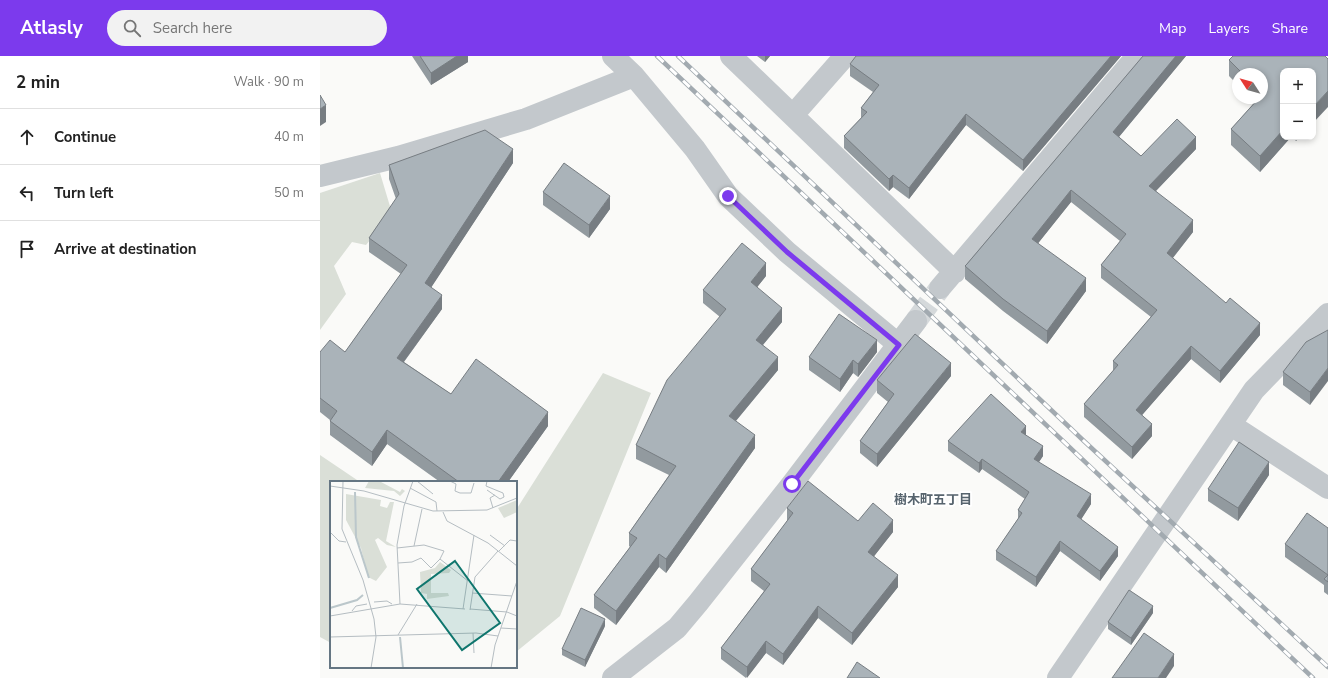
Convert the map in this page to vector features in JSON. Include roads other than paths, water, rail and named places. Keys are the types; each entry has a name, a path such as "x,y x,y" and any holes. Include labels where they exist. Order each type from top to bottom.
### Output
{"street":[{"path":"613,56 634,76 695,149 728,196 787,252 899,345"},
{"path":"731,56 955,272"},
{"path":"793,115 846,56"},
{"path":"940,288 1137,56"},
{"path":"320,176 398,157 526,119 634,76"},
{"path":"1058,678 1254,390 1328,314"},
{"path":"613,678 677,628 899,345 916,321"},
{"path":"1231,425 1328,488"}],"tunnel":[{"path":"916,321 940,288"}],"railway":[{"path":"657,56 1313,678"},
{"path":"678,56 1085,442 1328,667"}],"district":[{"name":"樹木町五丁目","path":"933,500"}]}
